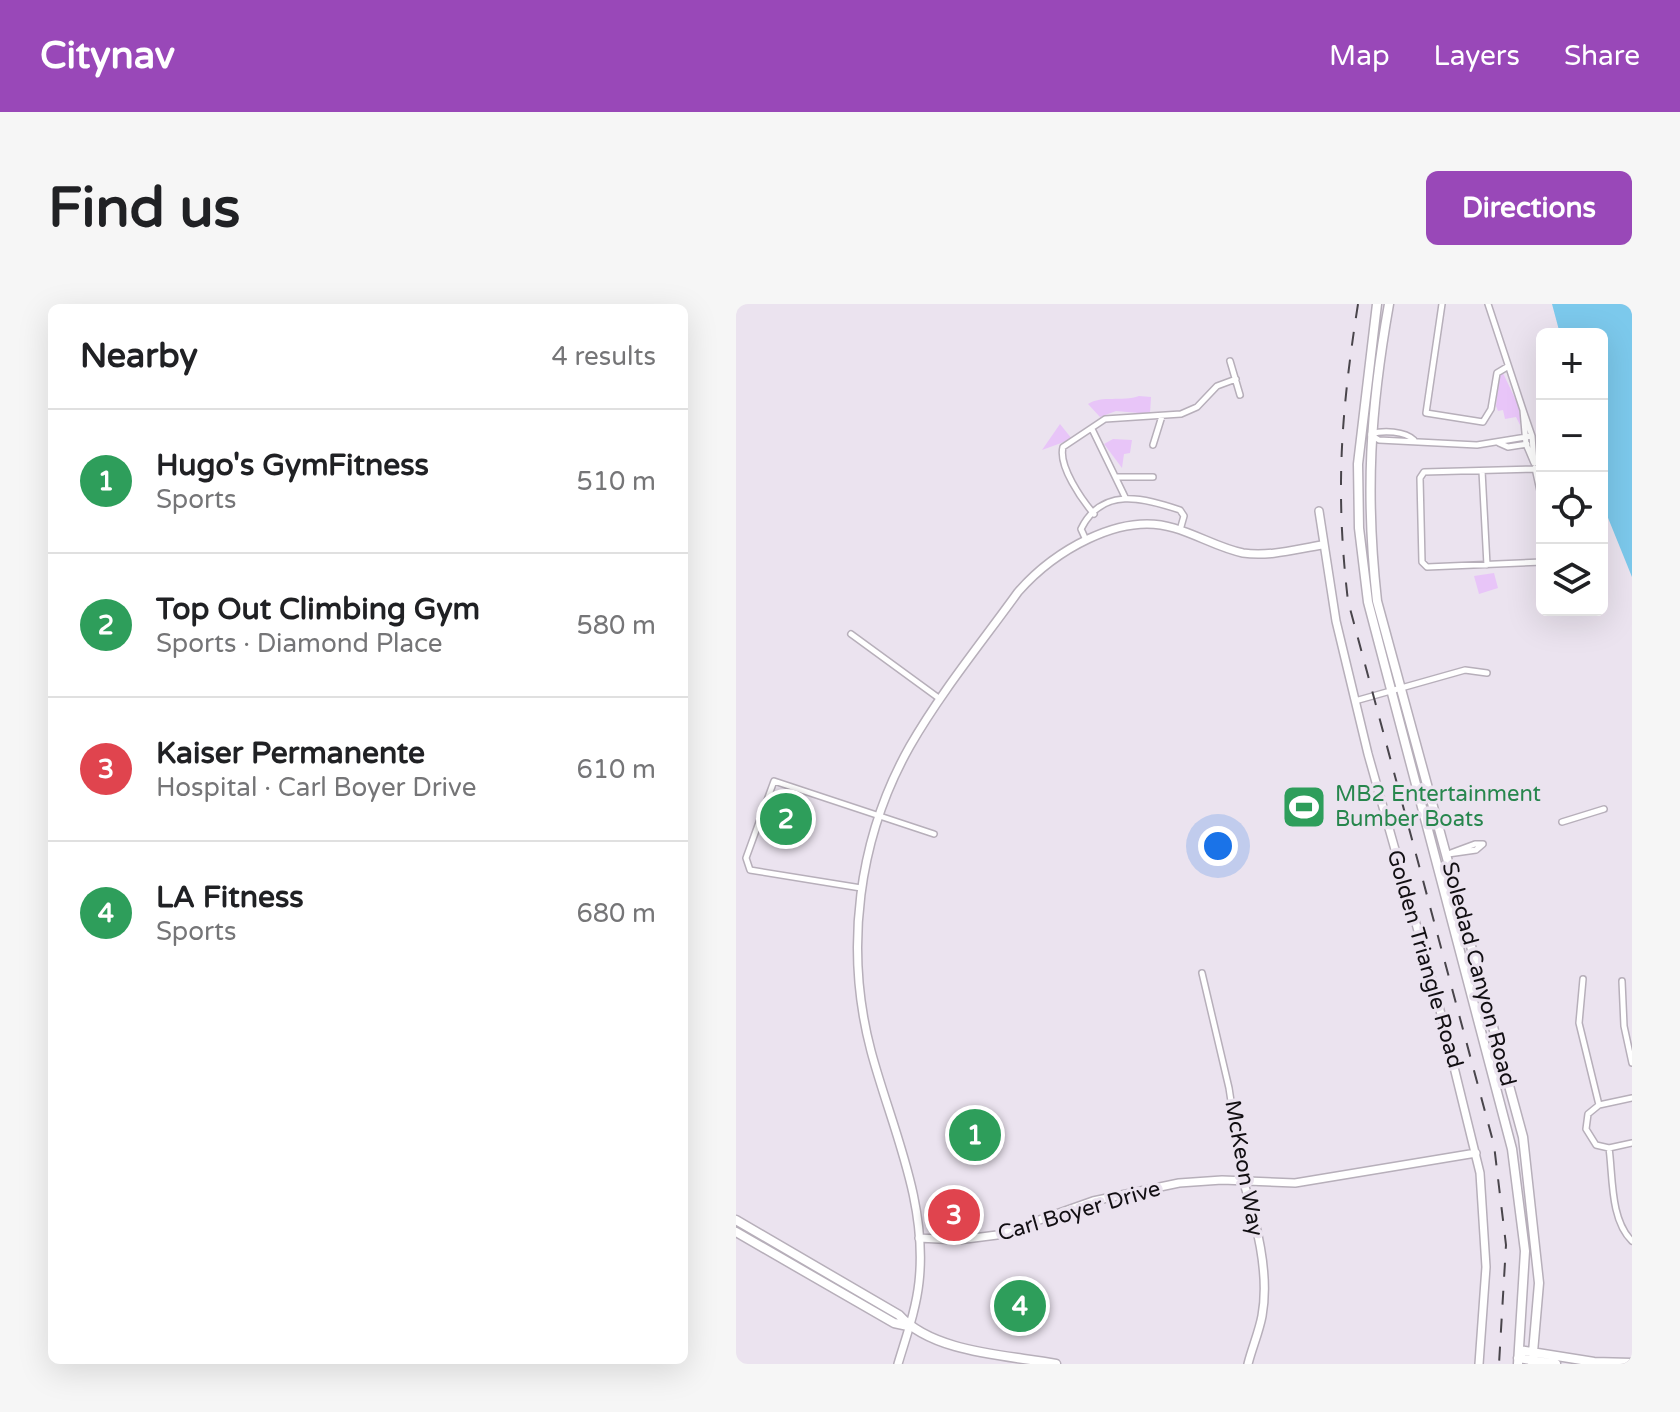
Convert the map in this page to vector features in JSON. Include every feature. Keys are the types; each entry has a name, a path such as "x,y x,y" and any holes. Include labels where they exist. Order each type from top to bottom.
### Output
{"main road":[{"name":"Soledad Canyon Road","path":"1377,304 1360,433 1359,528 1366,588 1448,854 1522,1141 1538,1249 1539,1283 1533,1359"},
{"name":"Soledad Canyon Road","path":"1389,304 1370,434 1369,528 1377,601 1422,806 1502,1109 1524,1222 1526,1283 1519,1358"},
{"path":"1360,433 1370,434"},
{"path":"1422,806 1429,815 1439,849 1448,854 1444,866 1461,950"},
{"path":"1502,1109 1522,1141 1524,1222"},
{"path":"736,1220 899,1315 909,1326"},
{"path":"736,1232 894,1323 951,1343 1056,1364"},
{"path":"1519,1358 1632,1363"},
{"path":"1533,1359 1556,1364"}],"street":[{"path":"1442,304 1426,413 1483,422 1491,409 1497,373 1507,367"},
{"path":"1488,304 1523,410 1536,474"},
{"path":"1230,361 1240,395"},
{"path":"1094,514 1077,488 1061,451 1105,419 1187,412 1217,386 1236,379"},
{"path":"1153,445 1162,416"},
{"path":"1092,429 1125,497"},
{"path":"1370,434 1379,440 1453,445 1498,442 1508,447 1529,440"},
{"path":"1534,466 1421,474 1423,565 1536,562"},
{"path":"1482,471 1487,565"},
{"path":"1116,477 1153,477"},
{"path":"1086,541 1081,526 1094,514 1125,497 1180,510 1184,516 1180,530"},
{"name":"Golden Triangle Road","path":"1319,511 1322,545 1355,701 1476,1153 1486,1256 1479,1364"},
{"path":"898,1364 919,1285 919,1238 908,1173 863,1013 857,949 861,888 879,816 900,765 940,700 1024,585 1105,531 1135,524 1180,530 1252,554 1322,545"},
{"path":"851,634 940,700"},
{"path":"1355,701 1465,670 1487,673"},
{"path":"861,888 750,870 746,858 774,781 934,834"},
{"path":"1562,822 1604,809"},
{"path":"1475,844 1483,844 1476,850 1448,854 1475,844"},
{"name":"McKeon Way","path":"1202,973 1229,1088 1243,1180 1255,1222 1263,1286 1262,1315 1248,1364"},
{"path":"1583,979 1579,1023 1599,1105"},
{"path":"1622,981 1624,1026 1632,1063"},
{"path":"1632,1098 1599,1105 1588,1114 1586,1129 1596,1145 1609,1148 1632,1143"},
{"path":"1609,1148 1617,1212 1625,1234 1632,1241"},
{"name":"Carl Boyer Drive","path":"919,1238 987,1237 1107,1198 1189,1181 1295,1183 1476,1153"}],"shaded area":[{"path":"1503,373 1520,409 1520,425 1516,417 1505,419 1503,410 1498,411 1496,406 1499,376"},
{"path":"1151,397 1150,414 1116,411 1100,417 1088,404 1099,400"},
{"path":"1060,424 1072,439 1042,450"},
{"path":"1113,439 1132,440 1130,453 1124,454 1122,468 1104,444"},
{"path":"1494,573 1498,588 1479,594 1474,576"}],"water":[{"path":"1552,304 1632,304 1632,577 1608,518 1608,328 1558,328"}],"railway":[{"path":"1358,304 1347,381 1342,452 1342,524 1348,601 1494,1145 1506,1245 1499,1364"}],"place":[{"name":"MB2 Entertainment Bumber Boats","path":"1304,807"},
{"name":"Top Out Climbing Gym","path":"786,819"},
{"name":"Hugo's GymFitness","path":"975,1135"},
{"name":"Kaiser Permanente","path":"954,1215"},
{"name":"LA Fitness","path":"1020,1306"}]}
